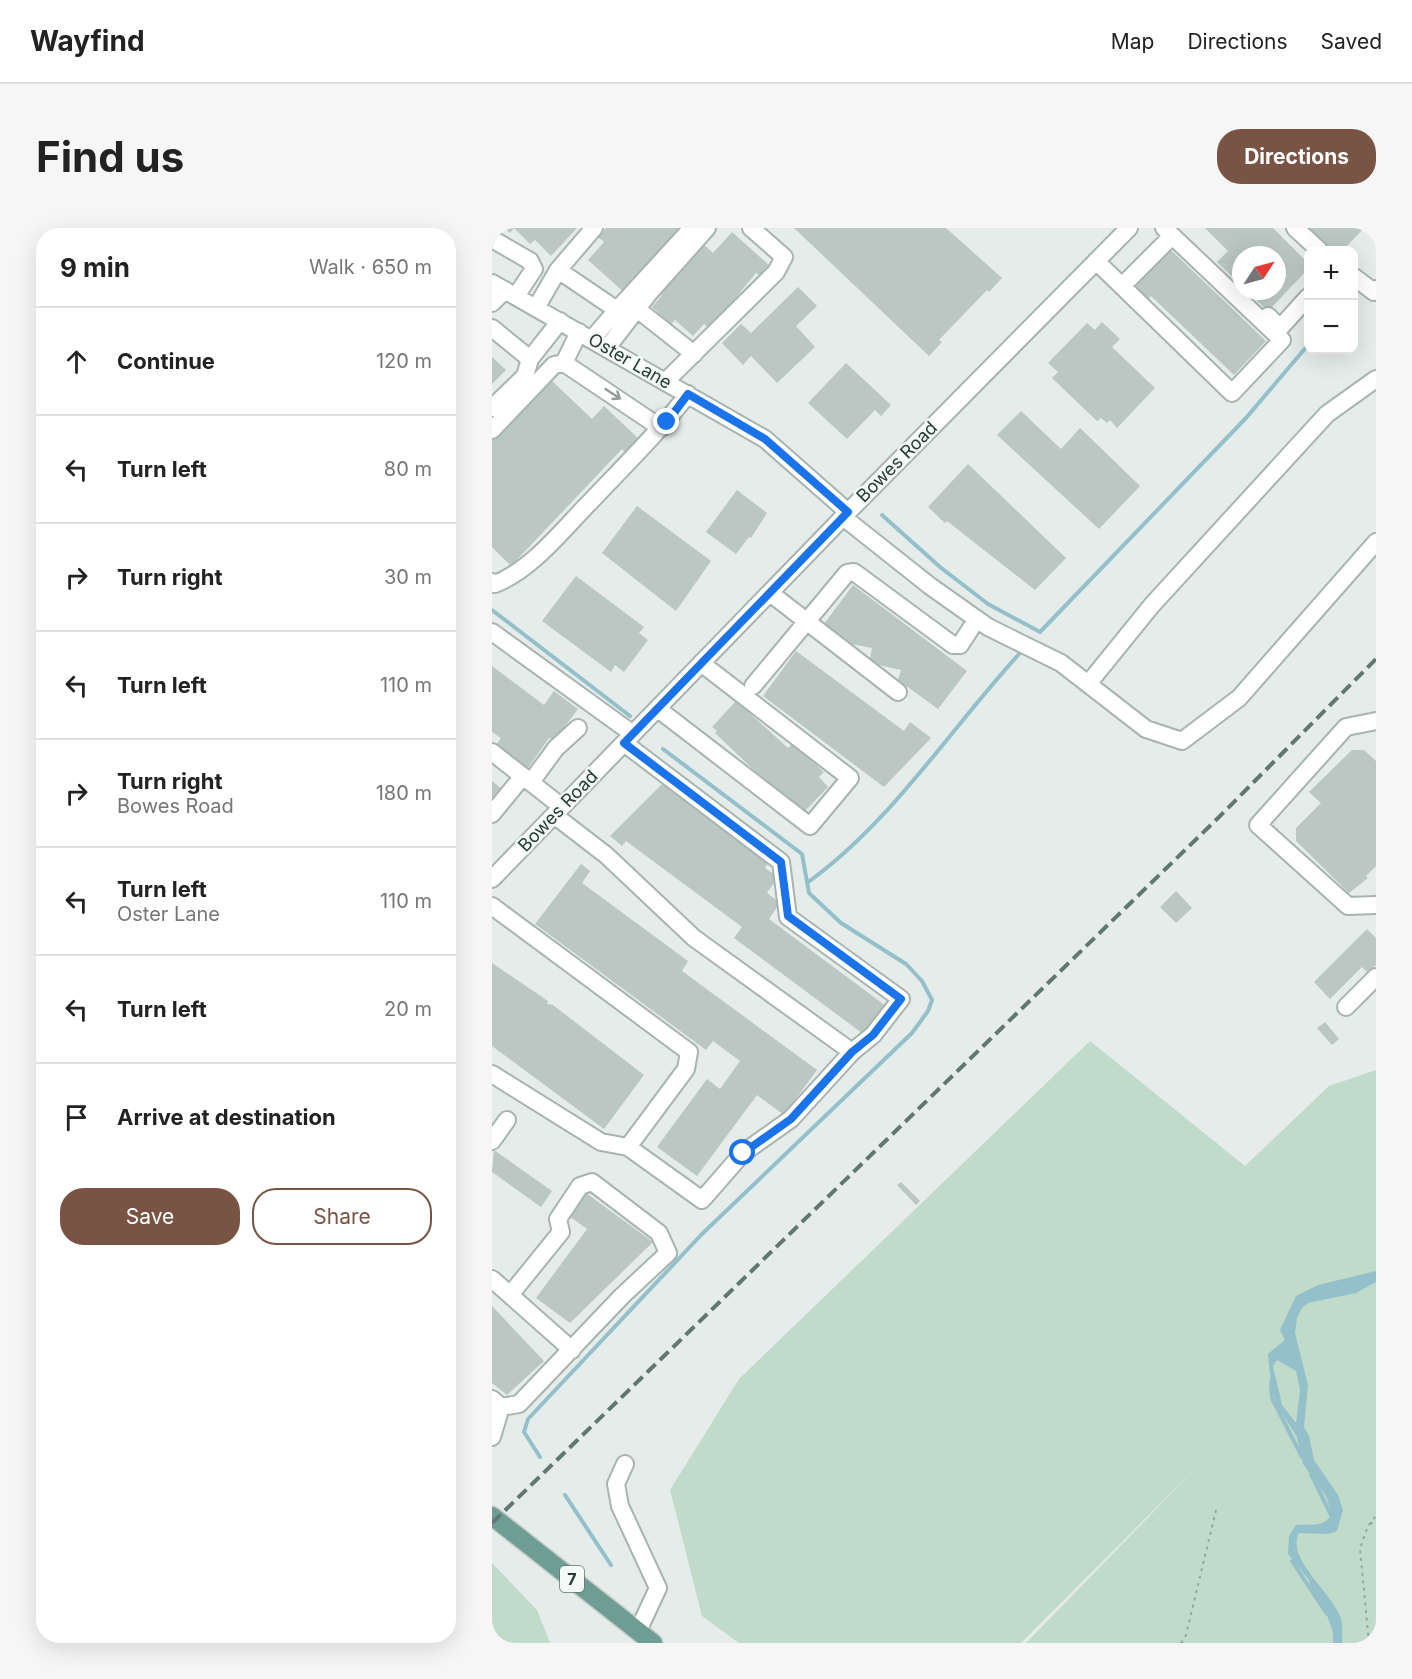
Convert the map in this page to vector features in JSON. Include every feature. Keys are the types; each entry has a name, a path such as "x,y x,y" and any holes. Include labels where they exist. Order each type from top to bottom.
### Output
{"main road":[{"name":"7","path":"492,1516 645,1637"}],"street":[{"path":"536,308 558,270 594,228"},
{"path":"492,430 554,365 564,363 586,335 617,310 692,228"},
{"path":"608,348 637,309 707,228"},
{"path":"666,381 776,272 784,257 751,228"},
{"name":"Bowes Road","path":"495,872 629,739 846,514 1129,228"},
{"path":"1295,228 1315,246"},
{"path":"1096,261 1232,393 1282,340 1173,230"},
{"path":"1122,286 1173,230"},
{"path":"1173,230 1232,283"},
{"path":"492,239 530,261 534,269 504,290 492,303"},
{"path":"558,270 617,310"},
{"path":"1358,280 1375,292"},
{"name":"Oster Lane","path":"504,290 765,439 846,514 930,586 978,619 1061,663 1146,729 1182,741 1239,698 1376,542"},
{"path":"1250,300 1280,328 1305,300"},
{"path":"637,309 694,354"},
{"path":"492,408 525,376 530,358 560,321"},
{"path":"492,328 530,358"},
{"path":"564,363 661,428"},
{"path":"1088,684 1152,605 1326,414 1376,379"},
{"path":"492,582 495,584 510,578 550,544 661,428 688,394"},
{"path":"753,686 843,576 854,572 953,645 960,645 978,619"},
{"path":"770,592 898,692"},
{"path":"492,632 781,862 788,916 901,999 873,1035 852,1052 791,1119 743,1153 702,1200 628,1147 601,1142 492,1074"},
{"path":"658,709 810,826 849,778 701,663"},
{"path":"1376,721 1346,727 1258,825 1348,906 1376,905"},
{"path":"492,814 578,728"},
{"path":"492,752 527,779 694,938 852,1052"},
{"path":"492,906 689,1052 686,1069 628,1147"},
{"path":"1346,1007 1376,977"},
{"path":"492,1141 507,1120"},
{"path":"492,1437 497,1403 519,1404 622,1296 668,1253 659,1233 592,1182 580,1186 558,1219 561,1232 510,1295"},
{"path":"492,1279 572,1350"},
{"path":"625,1464 616,1484 620,1506 658,1588 645,1637"}],"path":[{"path":"1181,1643 1186,1635 1217,1506"},
{"path":"1369,1643 1360,1549 1368,1526 1376,1516"},
{"path":"1368,1526 1376,1521"}],"green space":[{"path":"1090,1041 1245,1166 1329,1086 1376,1070 1376,1643 1026,1643 1196,1468 1021,1643 739,1643 702,1616 670,1490 739,1379"},
{"path":"492,1563 537,1610 550,1643 492,1643"}],"water":[{"path":"1376,1271 1376,1282 1356,1293 1308,1303 1302,1308 1297,1318 1295,1333 1308,1385 1304,1427 1309,1436 1314,1460 1338,1495 1343,1510 1337,1531 1328,1534 1299,1533 1296,1543 1304,1565 1337,1609 1342,1622 1342,1643 1333,1643 1333,1632 1324,1607 1311,1588 1309,1580 1288,1554 1289,1536 1296,1525 1322,1523 1332,1513 1326,1496 1303,1464 1297,1437 1277,1405 1271,1385 1268,1354 1285,1340 1280,1330 1296,1296 1318,1285","holes":["1277,1360 1296,1371 1300,1390 1296,1423 1282,1405 1273,1366"]}],"building":[{"path":"514,228 577,228 551,256 535,240 530,244"},
{"path":"606,228 686,228 627,295 588,260 604,242 598,237"},
{"path":"794,228 946,228 1002,278 989,292 987,290 939,340 942,342 929,356"},
{"path":"1205,228 1273,228 1304,259 1304,273 1286,292 1286,246 1232,246 1232,276 1217,262 1228,251"},
{"path":"1308,228 1364,228 1347,246 1328,246"},
{"path":"732,232 770,266 761,276 756,273 710,329 704,324 693,336 675,320 671,324 652,307 662,295 656,290 700,241 713,253"},
{"path":"1168,250 1172,251 1266,341 1234,375 1151,296 1143,305 1131,290"},
{"path":"798,287 817,306 796,326 815,347 777,383 751,356 743,365 722,343 741,324 751,333"},
{"path":"1256,300 1278,300 1268,311"},
{"path":"1102,322 1120,339 1112,347 1155,388 1117,428 1110,420 1107,423 1101,418 1097,421 1052,378 1058,372 1048,363 1087,323 1095,330"},
{"path":"492,357 506,370 492,384"},
{"path":"846,363 891,405 881,416 875,410 847,439 808,403"},
{"path":"550,379 592,419 604,406 640,440 627,454 622,449 511,566 492,547 492,440"},
{"path":"1021,411 1061,449 1080,428 1140,486 1099,529 997,435"},
{"path":"968,464 1066,558 1035,590 947,521 945,523 928,507"},
{"path":"737,490 767,513 751,538 749,537 736,554 706,532"},
{"path":"637,506 711,561 676,611 602,553"},
{"path":"576,576 644,627 639,633 648,640 624,672 615,665 611,672 542,621"},
{"path":"853,585 967,671 938,709 898,680 901,670 879,665 870,659 872,648 851,644 824,624"},
{"path":"796,651 904,731 910,722 931,738 884,787 763,696"},
{"path":"492,666 544,705 554,691 578,709 554,741 549,738 528,768 496,745 501,738 492,732"},
{"path":"736,701 788,748 793,743 824,772 819,777 828,787 801,815 715,733 717,731 712,727"},
{"path":"1352,750 1364,750 1376,761 1376,866 1366,876 1368,878 1349,893 1296,841 1296,828 1321,803 1309,792"},
{"path":"492,781 502,789 492,802"},
{"path":"662,784 768,863 765,868 778,877 767,893 780,903 769,919 890,1009 866,1036 734,938 742,927 626,841 622,846 610,836"},
{"path":"581,864 590,871 582,883 688,961 682,971 817,1070 784,1115 757,1095 697,1176 657,1147 707,1079 720,1089 740,1061 713,1041 706,1050 535,924"},
{"path":"1176,891 1192,908 1176,923 1160,907"},
{"path":"1367,929 1376,938 1376,965 1368,973 1362,967 1330,999 1314,982"},
{"path":"492,963 548,1001 547,1004 553,1005 644,1075 604,1129 492,1046"},
{"path":"1325,1022 1339,1039 1332,1045 1317,1028"},
{"path":"494,1150 552,1191 541,1207 492,1172"},
{"path":"901,1182 920,1201 916,1205 897,1185"},
{"path":"586,1193 653,1242 570,1323 536,1298 587,1229 569,1216"},
{"path":"492,1306 544,1361 507,1395 492,1383"}],"waterway":[{"path":"882,515 940,567 988,604 1040,632 1246,418 1304,350"},
{"path":"492,610 630,716"},
{"path":"807,883 838,859 893,803 1020,653"},
{"path":"540,1457 524,1432 528,1419 702,1234 912,1033 928,1011 932,1000 922,981 906,964 841,923 809,893 802,854 663,749"},
{"path":"1271,1382 1272,1398 1302,1457"},
{"path":"1311,1474 1333,1519"},
{"path":"565,1495 611,1565"},
{"path":"1292,1561 1327,1614"}],"railway":[{"path":"492,1523 1218,818 1376,659"}],"route":[{"path":"667,422 688,394 765,439 848,512 624,743 781,862 788,916 901,999 873,1035 852,1052 791,1119 743,1153"}]}
